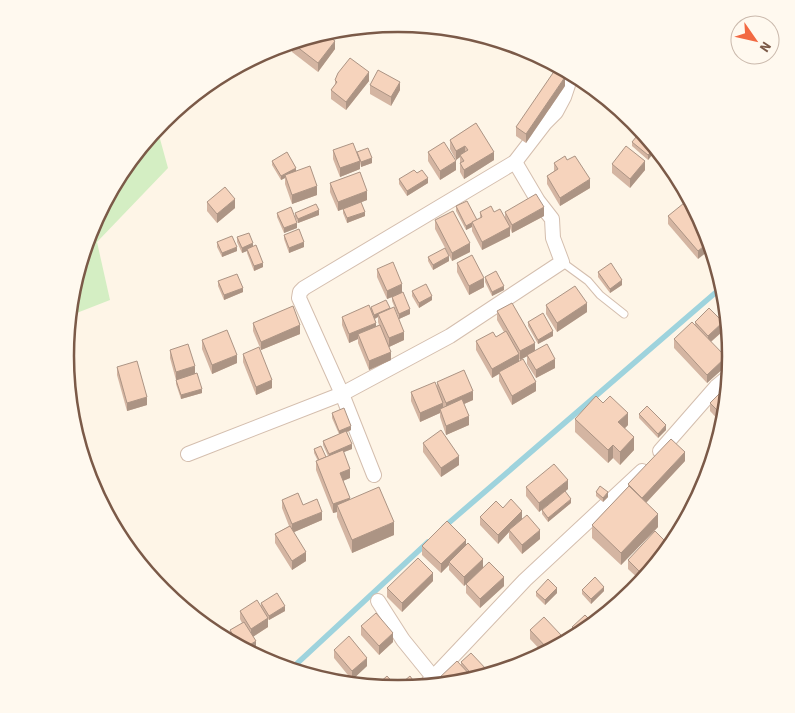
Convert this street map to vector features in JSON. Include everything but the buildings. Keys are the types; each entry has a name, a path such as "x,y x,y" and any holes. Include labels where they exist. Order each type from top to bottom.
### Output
{"street":[{"path":"374,475 342,394 299,298 300,292 515,162 545,123 556,112 564,97 567,81"},
{"path":"188,454 342,394 450,336 562,262 553,238 552,220 538,201 515,162"},
{"path":"431,679 526,580 641,471 720,383"},
{"path":"716,387 720,391"},
{"path":"378,601 404,640 426,679"}],"lane":[{"path":"562,262 588,281 600,295 624,314"}],"green space":[{"path":"159,137 168,168 97,242 110,300 76,313 91,252 107,213 128,176"}],"waterway":[{"path":"444,527 715,293"},
{"path":"296,664 428,542"}]}
